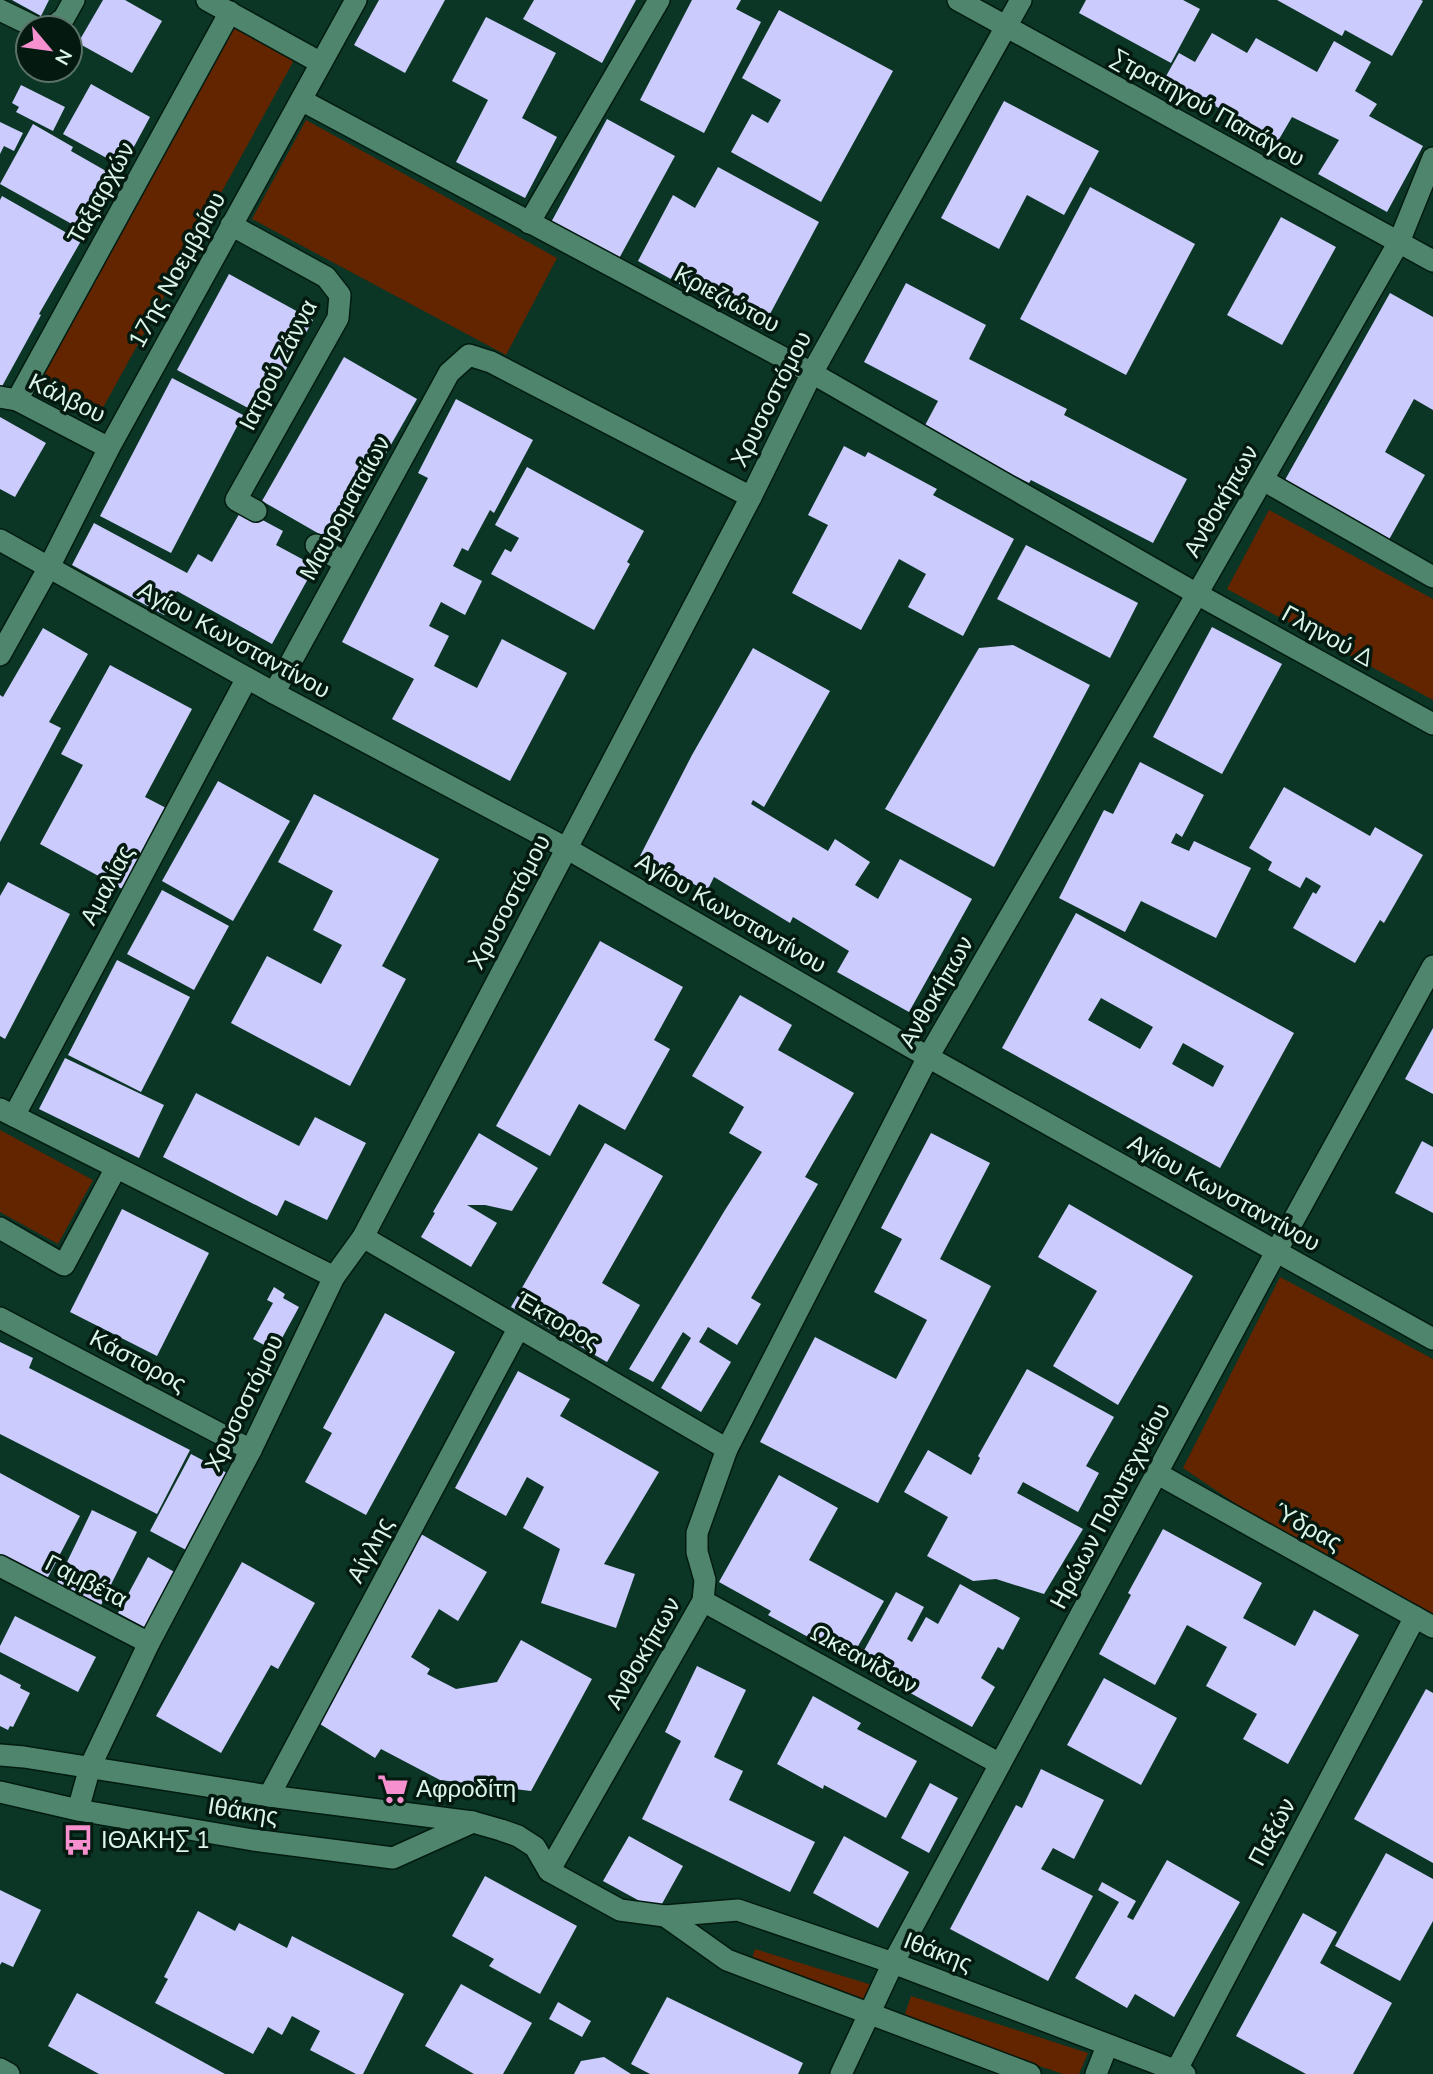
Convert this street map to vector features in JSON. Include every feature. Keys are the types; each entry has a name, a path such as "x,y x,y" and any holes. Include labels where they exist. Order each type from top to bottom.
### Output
{"street":[{"path":"208,0 321,63"},
{"name":"17ης Νοεμβρίου","path":"0,655 231,225 356,0"},
{"path":"529,223 659,0"},
{"name":"Στρατηγού Παπάγου","path":"958,0 1433,261"},
{"name":"Χρυσοστόμου","path":"78,1810 90,1767 149,1643 251,1450 334,1277 363,1237 751,497 812,373 1021,0"},
{"name":"Ταξιαρχών","path":"9,398 230,12"},
{"name":"Κριεζιώτου","path":"301,100 812,373 1197,594"},
{"name":"Ανθοκήπων","path":"549,1871 703,1601 705,1580 697,1552 697,1533 727,1449 928,1057 1399,242 1433,158"},
{"name":"Ιατρού Ζάννα","path":"231,225 326,277 340,295 338,318 236,500 256,510"},
{"name":"Μαυροματαίων","path":"274,693 449,373 469,355 491,362 751,497"},
{"name":"Κάλβου","path":"9,398 110,448"},
{"path":"1263,480 1433,577"},
{"name":"Αγίου Κωνσταντίνου","path":"0,540 274,693 566,848 928,1057 1433,1339"},
{"path":"316,545 345,563"},
{"name":"Γληνού Δ","path":"1197,594 1433,724"},
{"name":"Αμαλίας","path":"7,1112 247,678"},
{"name":"Ηρώων Πολυτεχνείου","path":"841,2074 893,1963 1433,966"},
{"path":"7,1112 334,1277"},
{"path":"0,1228 64,1265 116,1168"},
{"name":"Έκτορος","path":"363,1237 727,1449"},
{"name":"Κάστορος","path":"0,1318 251,1450"},
{"name":"Αίγλης","path":"269,1796 518,1329"},
{"name":"Ύδρας","path":"1158,1474 1424,1622"},
{"name":"Γαμβέτα","path":"0,1566 149,1643"},
{"name":"Ωκεανίδων","path":"703,1601 1000,1764"},
{"name":"Παξών","path":"1180,2073 1424,1622"},
{"name":"Ιθάκης","path":"0,1755 269,1796 473,1822 518,1836 535,1847 549,1871 620,1910 665,1916 738,1910 893,1963 1107,2046 1141,2066 1180,2073"},
{"name":"Ιθάκης","path":"0,1791 13,1797 78,1810 253,1840 393,1858 473,1822"},
{"name":"Ιθάκης","path":"665,1916 727,1960 1030,2074"},
{"path":"1096,2074 1107,2046"},
{"path":"0,2069 9,2074"}],"shaded area":[{"path":"235,21 298,53 99,415 35,382"},
{"path":"306,120 557,258 506,355 252,219"},
{"path":"1269,510 1433,599 1433,700 1227,589"},
{"path":"0,1130 93,1180 58,1244 0,1212"},
{"path":"1280,1277 1433,1359 1433,1629 1387,1606 1183,1468"},
{"path":"755,1949 872,1985 864,2005 752,1959"},
{"path":"911,1996 1088,2053 1079,2074 1063,2074 903,2020"}],"building":[{"path":"12,0 49,0 42,14"},
{"path":"103,0 125,0 162,21 132,73 84,46 84,33"},
{"path":"379,0 445,0 405,73 354,45"},
{"path":"534,0 636,0 602,63 523,19"},
{"path":"692,0 741,0 736,9 761,22 704,133 640,100"},
{"path":"1086,0 1183,0 1200,9 1171,63 1079,13"},
{"path":"1277,0 1423,1 1392,56 1345,30 1342,36"},
{"path":"779,10 893,71 821,202 731,152 752,114 768,123 781,100 742,78"},
{"path":"486,17 556,53 522,118 557,137 525,198 456,162 488,100 452,81"},
{"path":"1212,33 1247,53 1256,38 1317,72 1334,41 1371,62 1355,91 1377,104 1369,116 1423,146 1387,212 1318,174 1339,140 1292,117 1278,141 1165,78 1179,53 1195,62"},
{"path":"91,84 150,117 123,167 63,134"},
{"path":"21,85 65,107 53,131 16,112 19,107 12,103"},
{"path":"1004,101 1099,151 1064,215 1027,195 999,249 941,218"},
{"path":"607,119 675,156 616,264 548,228"},
{"path":"0,122 23,133 14,151 4,146 0,154"},
{"path":"33,124 73,147 71,151 113,175 109,182 116,185 88,233 0,184"},
{"path":"718,167 819,222 762,329 638,261 673,195 695,208"},
{"path":"1090,187 1195,244 1126,375 1020,319"},
{"path":"2,196 81,241 0,390 0,200"},
{"path":"1281,217 1336,247 1282,345 1227,315"},
{"path":"229,274 313,320 261,415 177,370"},
{"path":"906,283 986,325 969,359 1067,409 1064,415 1187,479 1153,543 1031,480 1029,483 923,429 938,401 864,362"},
{"path":"1390,293 1433,317 1433,410 1414,399 1385,452 1425,475 1386,545 1281,487"},
{"path":"344,357 417,399 335,543 262,501"},
{"path":"172,378 243,415 171,553 100,516"},
{"path":"456,399 533,440 494,513 490,510 468,551 462,548 453,566 482,581 465,615 441,602 429,626 449,636 434,666 477,688 502,639 567,673 510,781 392,719 414,679 342,642 428,478 418,473"},
{"path":"0,417 46,443 15,497 0,489"},
{"path":"844,446 865,457 868,452 937,489 933,495 1014,539 963,636 908,607 926,574 899,559 861,630 792,593 828,525 808,515"},
{"path":"527,467 644,531 627,562 630,564 594,630 491,574 505,549 511,552 519,538 495,525"},
{"path":"242,509 283,531 276,545 315,566 272,644 177,591 164,615 72,565 94,523 187,573 198,554 212,562"},
{"path":"1026,545 1138,603 1110,658 997,599"},
{"path":"1212,627 1282,664 1222,774 1153,737"},
{"path":"43,628 88,654 49,722 61,728 0,842 0,695 3,697"},
{"path":"1013,645 1090,685 994,867 885,809 979,648"},
{"path":"753,648 830,691 764,807 753,800 751,804 828,851 835,839 870,862 855,885 878,899 900,859 972,899 909,1012 837,972 849,951 793,917 790,923 714,877 707,891 640,856 692,755"},
{"path":"110,665 192,709 145,797 170,810 126,891 40,844 83,765 61,754"},
{"path":"1140,762 1204,795 1182,837 1176,833 1171,843 1189,851 1194,841 1251,868 1216,938 1141,901 1125,932 1059,898 1104,810 1113,814"},
{"path":"218,781 290,821 233,921 162,881"},
{"path":"1284,787 1370,836 1375,827 1423,855 1384,923 1380,920 1355,963 1293,928 1313,892 1316,894 1321,886 1306,877 1300,888 1268,870 1272,862 1249,848"},
{"path":"314,794 439,859 382,966 406,979 350,1086 231,1023 267,956 321,984 342,945 313,930 333,891 278,862"},
{"path":"8,882 70,914 5,1039 0,1036 0,896"},
{"path":"162,890 229,926 194,990 127,954"},
{"path":"1076,913 1294,1033 1220,1168 1002,1048","holes":["1101,998 1153,1027 1140,1049 1088,1020","1183,1043 1224,1066 1213,1087 1172,1064"]},
{"path":"600,941 683,987 654,1040 670,1049 625,1130 579,1104 550,1156 496,1126"},
{"path":"117,960 190,997 141,1092 68,1055"},
{"path":"740,995 792,1025 778,1050 854,1093 805,1177 818,1184 751,1298 761,1304 737,1345 708,1327 699,1342 731,1362 701,1412 661,1388 691,1338 683,1332 653,1382 629,1369 762,1152 729,1133 744,1107 692,1076"},
{"path":"1433,1028 1433,1094 1405,1079"},
{"path":"65,1058 164,1105 139,1158 39,1109"},
{"path":"196,1093 299,1146 315,1117 366,1143 327,1220 285,1200 277,1216 163,1157"},
{"path":"479,1133 538,1168 512,1211 485,1205 467,1205 497,1223 471,1267 421,1237"},
{"path":"931,1133 990,1163 940,1259 991,1286 878,1503 760,1442 815,1337 896,1379 927,1320 874,1292 902,1239 881,1228"},
{"path":"1422,1141 1433,1147 1433,1213 1395,1193"},
{"path":"605,1143 663,1176 602,1283 640,1305 607,1362 511,1307"},
{"path":"1069,1204 1193,1276 1118,1405 1053,1366 1097,1291 1038,1257"},
{"path":"122,1209 209,1253 157,1356 70,1312"},
{"path":"274,1287 285,1294 283,1298 299,1307 275,1351 253,1339 273,1303 267,1300"},
{"path":"385,1313 455,1352 366,1515 305,1482 332,1433 323,1428"},
{"path":"0,1342 33,1358 29,1368 190,1450 157,1514 0,1434"},
{"path":"1027,1369 1114,1417 1086,1466 1099,1473 1078,1512 1023,1482 1017,1493 1083,1529 1044,1594 996,1579 973,1581 927,1556 948,1517 904,1492 928,1450 971,1475 980,1458 978,1456"},
{"path":"518,1371 570,1399 560,1416 659,1472 604,1564 635,1574 616,1628 541,1603 560,1549 523,1528 544,1487 527,1477 506,1516 455,1488"},
{"path":"191,1454 229,1474 188,1551 150,1531"},
{"path":"0,1473 80,1516 46,1581 0,1556"},
{"path":"779,1475 838,1508 809,1560 884,1601 850,1660 768,1615 771,1611 719,1582"},
{"path":"92,1510 137,1532 100,1607 56,1585"},
{"path":"1163,1529 1262,1583 1243,1618 1295,1646 1314,1610 1359,1635 1288,1764 1243,1739 1257,1714 1206,1686 1227,1647 1187,1625 1155,1685 1099,1654"},
{"path":"421,1534 487,1572 458,1621 439,1609 411,1657 430,1669 427,1674 456,1689 497,1682 521,1640 592,1679 531,1791 440,1780 381,1749 375,1758 315,1721 367,1637 362,1634"},
{"path":"148,1557 178,1574 149,1630 118,1613"},
{"path":"242,1562 315,1603 278,1669 271,1665 221,1753 156,1716"},
{"path":"960,1584 1020,1618 1003,1650 998,1647 981,1678 995,1687 972,1727 885,1679 889,1672 861,1656 896,1592 924,1607 907,1639 912,1642 926,1617 938,1624"},
{"path":"15,1616 96,1657 78,1692 0,1652 0,1646"},
{"path":"697,1666 746,1690 714,1757 743,1771 729,1800 815,1842 790,1892 642,1819 681,1741 665,1732"},
{"path":"0,1674 30,1693 13,1727 10,1726 8,1730 0,1726"},
{"path":"1104,1678 1177,1718 1141,1785 1067,1745"},
{"path":"1426,1689 1433,1693 1433,1863 1354,1819"},
{"path":"813,1696 861,1723 857,1729 917,1761 886,1818 777,1764"},
{"path":"1041,1769 1104,1800 1074,1859 1053,1848 1041,1869 1093,1896 1048,1981 950,1929 1016,1805 1022,1808"},
{"path":"930,1783 958,1798 929,1853 901,1838"},
{"path":"629,1836 683,1866 658,1911 603,1881"},
{"path":"844,1836 909,1872 878,1928 813,1893"},
{"path":"1386,1853 1433,1879 1433,1921 1400,1981 1335,1946"},
{"path":"1167,1860 1240,1902 1174,2017 1135,1994 1127,2008 1075,1978 1119,1902 1098,1890 1102,1882 1136,1901 1127,1917 1133,1920"},
{"path":"485,1876 577,1926 540,1994 489,1966 494,1959 452,1936"},
{"path":"0,1890 41,1910 13,1967 2,1962 0,1965"},
{"path":"198,1911 235,1931 239,1923 287,1948 292,1936 404,1994 363,2074 356,2074 310,2050 320,2031 292,2016 282,2035 268,2027 253,2054 155,2003 168,1979 164,1977"},
{"path":"1303,1913 1337,1932 1320,1963 1392,2003 1353,2074 1306,2074 1236,2036"},
{"path":"461,1984 532,2023 503,2074 474,2074 425,2046"},
{"path":"77,1993 225,2074 99,2074 48,2046"},
{"path":"667,1997 803,2063 798,2074 650,2074 631,2064"},
{"path":"558,2002 591,2021 582,2037 549,2019"},
{"path":"604,2057 631,2074 574,2074 581,2061"}],"place":[{"name":"Αφροδίτη","path":"393,1789"},
{"name":"ΙΘΑΚΗΣ 1","path":"78,1840"}]}
